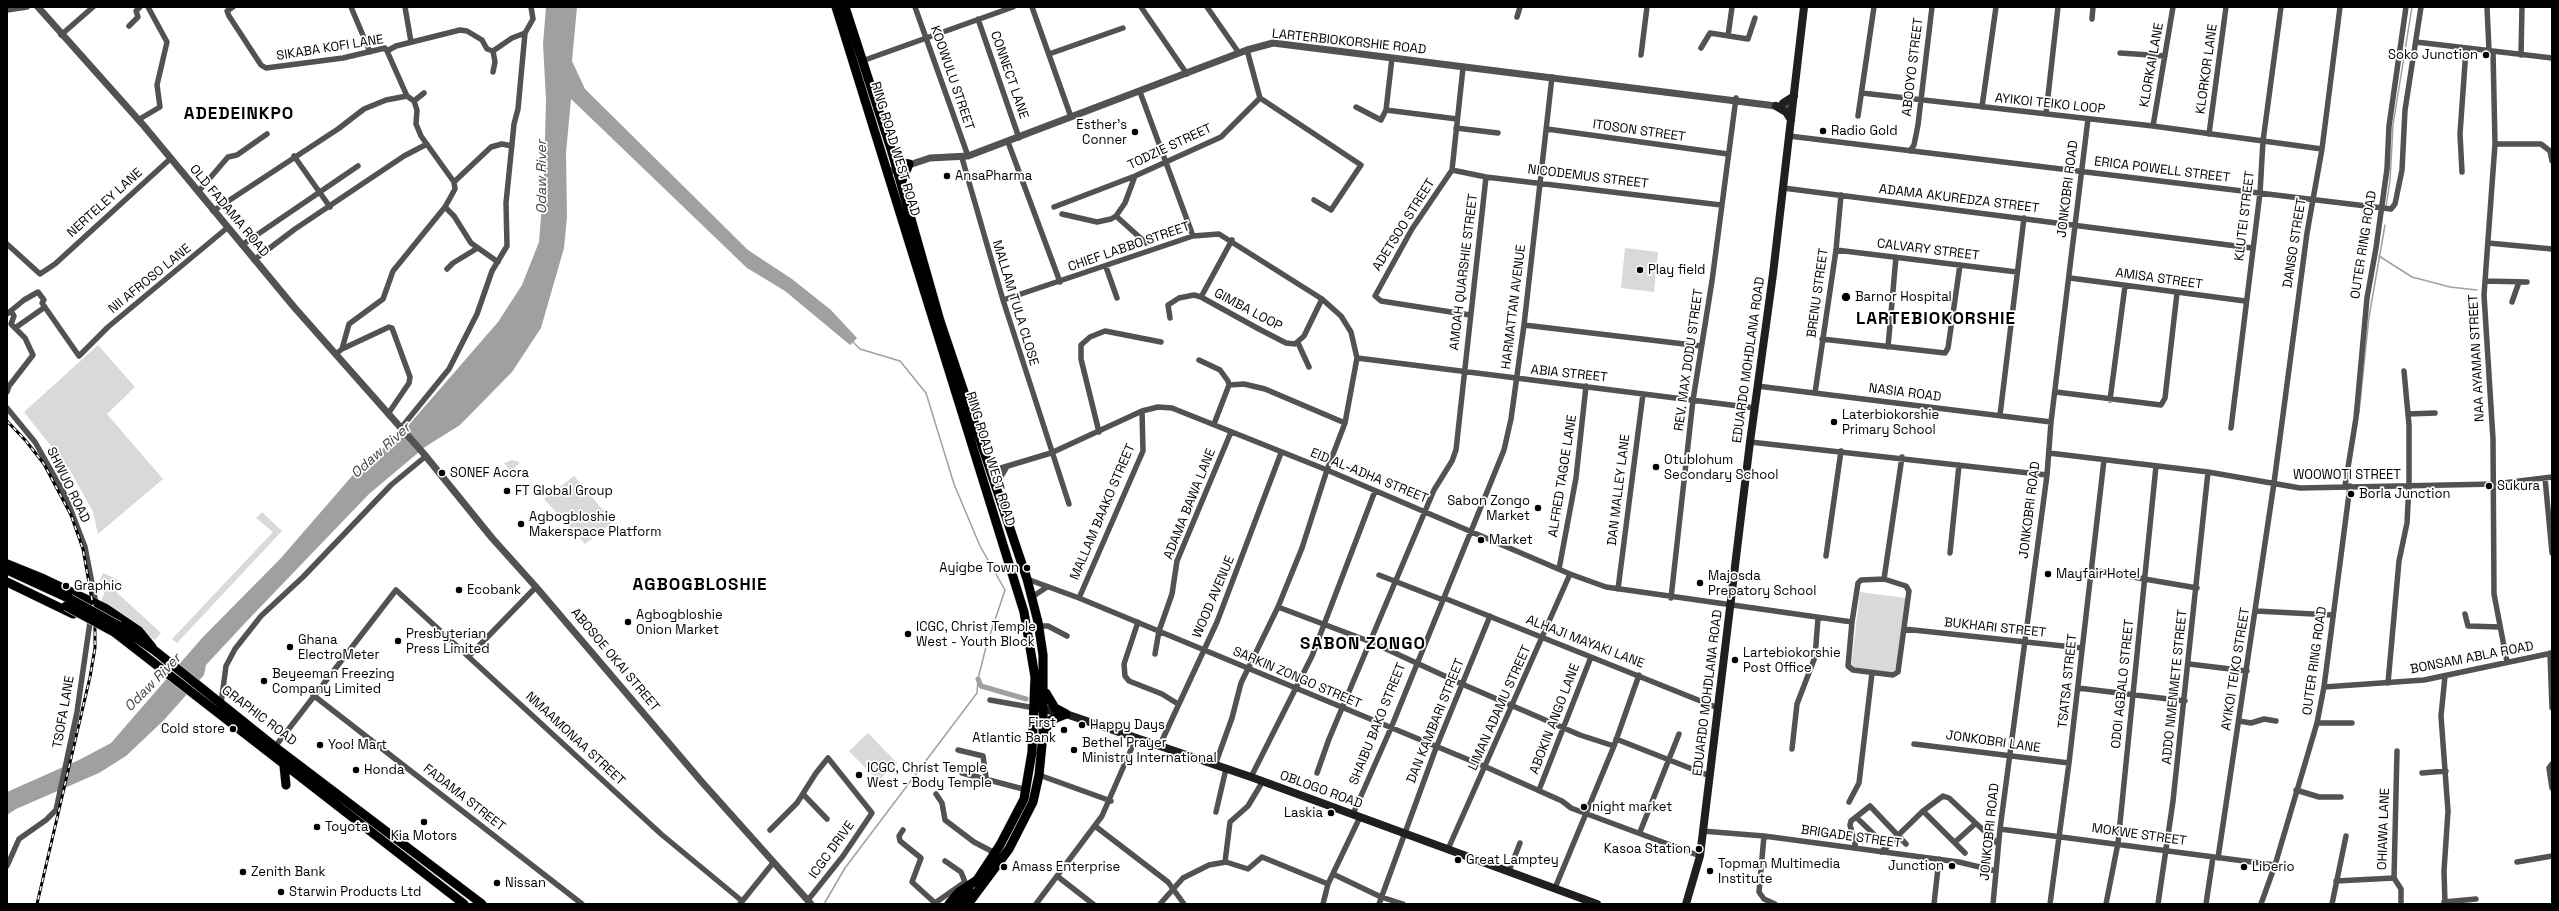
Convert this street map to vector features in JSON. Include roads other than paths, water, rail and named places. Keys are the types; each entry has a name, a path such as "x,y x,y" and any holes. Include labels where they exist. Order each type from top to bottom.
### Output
{"main road":[{"name":"RING ROAD WEST ROAD","path":"836,7 873,123 892,170 1024,612 1030,659 1035,677 1043,734 1039,775 1032,802 1018,833 969,898 957,904"},
{"name":"RING ROAD WEST ROAD","path":"845,7 892,152 892,170 901,183 940,321 1027,579 1038,626 1044,688 1039,708 1028,790 1016,816 995,853 976,881 959,892 949,904"},
{"name":"EDUARDO MOHDLANA ROAD","path":"1686,904 1700,856 1804,7"},
{"path":"1779,104 1793,103"},
{"path":"1779,104 1791,120"},
{"path":"892,152 896,158 909,164 901,183"},
{"path":"7,564 96,604 139,631 154,650"},
{"name":"GRAPHIC ROAD","path":"7,570 154,650 165,665"},
{"path":"7,581 90,622 137,649"},
{"name":"GRAPHIC ROAD","path":"7,581 68,603"},
{"name":"GRAPHIC ROAD","path":"116,629 137,649 165,665 269,755 464,904"},
{"path":"1044,688 1050,703 1066,714"},
{"name":"GRAPHIC ROAD","path":"200,694 221,704 482,904"},
{"name":"OBLOGO ROAD","path":"1039,708 1066,714 1159,747 1251,777 1597,904"},
{"path":"1043,734 1051,720 1066,714"},
{"path":"284,766 289,786 305,781"},
{"path":"969,898 976,881"}],"street":[{"path":"7,10 27,7"},
{"name":"OLD FADAMA ROAD","path":"38,7 61,35 138,120 254,260 402,429"},
{"path":"61,35 93,7"},
{"path":"129,26 138,17 136,11 140,7"},
{"path":"138,120 160,107 157,85 167,42 148,7"},
{"name":"SIKABA KOFI LANE","path":"233,7 227,12 234,27 261,64 266,68 343,58 384,48 387,51 411,42 460,30 468,31 482,40 490,50"},
{"path":"351,7 370,52"},
{"path":"405,7 411,42"},
{"path":"402,429 449,369 477,314 498,262 507,246 506,204 525,33 533,19 531,7"},
{"name":"KOOWULU STREET","path":"915,7 965,157"},
{"path":"862,60 1013,7"},
{"path":"1032,7 1072,117"},
{"path":"1142,7 1187,74"},
{"path":"1207,7 1239,53"},
{"path":"1517,17 1520,7"},
{"path":"1641,55 1648,7"},
{"path":"1728,36 1732,7"},
{"path":"1858,116 1874,7"},
{"name":"ABOOYO STREET","path":"1910,151 1915,140 1932,7"},
{"path":"1982,107 1996,7"},
{"path":"2046,114 2058,7"},
{"path":"2092,19 2093,7"},
{"name":"KLORKAI LANE","path":"2153,126 2173,7"},
{"name":"KLORKOR LANE","path":"2209,134 2226,7"},
{"name":"KLUTEI STREET","path":"2231,428 2245,301 2260,193 2263,141 2281,7"},
{"name":"DANSO STREET","path":"2274,483 2292,337 2322,149 2340,7"},
{"name":"OUTER RING ROAD","path":"2261,904 2275,865 2317,722 2324,687 2356,418 2365,315 2406,7"},
{"path":"2421,7 2416,42 2466,50 2552,58"},
{"name":"NAA AYAMAN STREET","path":"2487,7 2491,52 2495,144 2484,281 2494,484 2494,594 2506,662"},
{"path":"2521,55 2522,7"},
{"path":"1701,48 1710,33 1748,39 1754,18"},
{"name":"CONNECT LANE","path":"978,19 1019,138"},
{"path":"1049,54 1123,28"},
{"path":"493,72 495,62 490,50 525,33"},
{"name":"ERICA POWELL STREET","path":"1910,151 2260,193 2387,210 2393,208 2395,204 2400,181 2406,110 2416,42"},
{"name":"LARTERBIOKORSHIE ROAD","path":"892,170 936,157 965,157 1019,138 1247,50 1273,44 1735,100 1779,104 1793,103"},
{"path":"1247,50 1260,98 1361,165 1331,210 1314,200"},
{"path":"2462,172 2460,134 2466,50"},
{"path":"342,348 349,324 383,299 393,271 445,206 455,189 454,182 427,144 416,124 417,110 414,101 407,96 387,51"},
{"path":"2120,53 2165,56"},
{"path":"1356,107 1381,120 1386,110 1392,58"},
{"name":"ADETSOO STREET","path":"1463,68 1452,170 1412,229 1375,296 1381,301 1470,315"},
{"name":"HARMATTAN AVENUE","path":"1471,532 1504,450 1524,325 1552,77"},
{"path":"1140,92 1193,236"},
{"path":"414,101 424,93"},
{"name":"AYIKOI TEIKO LOOP","path":"1862,93 1919,101 2153,126 2322,149"},
{"path":"213,211 294,156 338,129 364,109 386,100 407,96"},
{"name":"TODZIE STREET","path":"1054,207 1135,176 1221,137 1260,98"},
{"name":"REV. MAX DODU STREET","path":"1671,598 1693,400 1735,100"},
{"path":"1386,110 1457,119"},
{"name":"JONKOBRI ROAD","path":"1993,904 1998,844 2023,643 2047,475 2051,422 2070,278 2088,119"},
{"path":"1456,128 1498,133"},
{"name":"ITOSON STREET","path":"1547,129 1728,154"},
{"path":"198,192 228,157 237,155 267,134"},
{"path":"1789,136 1910,151"},
{"path":"1008,142 1060,282"},
{"path":"254,260 295,229 404,156 427,144"},
{"path":"454,182 491,147 502,144 512,146"},
{"path":"2495,144 2541,144 2550,151 2552,161"},
{"path":"294,156 330,207"},
{"name":"MALLAM TULA CLOSE","path":"965,157 1003,300 1050,453 1068,504"},
{"name":"NERTELEY LANE","path":"7,244 37,274 55,264 170,160"},
{"path":"242,245 358,166"},
{"name":"NICODEMUS STREET","path":"1452,170 1486,177 1721,204"},
{"path":"1062,214 1097,222 1116,216 1125,203 1135,176"},
{"name":"AMOAH QUARSHIE STREET","path":"1317,773 1436,485 1452,461 1456,450 1463,370 1486,177"},
{"name":"ADAMA AKUREDZA STREET","path":"1783,188 2075,224 2252,248"},
{"name":"BRENU STREET","path":"1815,393 1836,250 1841,195"},
{"path":"445,206 454,216 463,233 476,249 498,262"},
{"path":"1116,216 1146,243"},
{"path":"2000,415 2024,218"},
{"name":"NII AFROSO LANE","path":"45,307 79,356 84,353 83,351 87,347 227,228"},
{"name":"CHIEF LABBO STREET","path":"1003,300 1106,267 1193,236 1220,234 1232,240 1322,299 1347,324 1354,340 1357,358 1345,423 1327,470 1314,516 1278,607 1249,670 1241,683 1232,718 1216,766"},
{"name":"GIMBA LOOP","path":"1232,240 1201,297 1286,343 1298,343"},
{"path":"2488,243 2552,248"},
{"path":"447,269 453,263 476,249"},
{"name":"CALVARY STREET","path":"1836,250 2017,272"},
{"path":"1888,347 1896,257"},
{"path":"1822,339 1941,353 1947,351 1960,265"},
{"path":"1106,267 1117,298"},
{"name":"AMISA STREET","path":"2070,278 2245,301"},
{"path":"2484,281 2526,282"},
{"path":"2512,302 2519,282"},
{"path":"2110,400 2125,286"},
{"path":"7,392 9,386 33,355 24,338 11,324 14,316 9,313 38,292 45,307 15,328"},
{"path":"2056,392 2110,400 2161,405 2164,402 2177,293"},
{"path":"1170,318 1168,305 1171,302 1187,296 1201,297"},
{"path":"1309,367 1298,343 1304,336 1322,299"},
{"path":"1524,325 1701,346"},
{"path":"336,354 342,348 389,327 392,328 410,377 410,383 388,414"},
{"path":"1099,432 1081,359 1081,345 1090,337 1104,331 1161,342"},
{"name":"ABIA STREET","path":"1357,358 1463,370 1516,379 1586,386 1755,408"},
{"path":"1199,360 1220,370 1229,385"},
{"path":"2388,683 2399,562 2407,522 2409,485 2408,414 2404,371"},
{"path":"1229,385 1240,383 1265,389 1345,423"},
{"path":"1214,424 1229,385"},
{"name":"ALFRED TAGOE LANE","path":"1559,569 1576,478 1586,386"},
{"name":"NASIA ROAD","path":"1757,386 2051,422"},
{"name":"DAN MALLEY LANE","path":"1618,590 1643,394"},
{"name":"EID AL-ADHA STREET","path":"991,471 999,468 1006,468 1050,453 1099,432 1142,410 1158,407 1172,408 1426,511 1471,532 1570,574 1618,590 1730,607"},
{"name":"SHWUO ROAD","path":"7,408 35,442 64,495 85,547 96,604"},
{"name":"MALLAM BAAKO STREET","path":"1079,598 1143,452 1142,410"},
{"path":"2408,414 2435,413"},
{"name":"ABOSOE OKAI STREET","path":"402,429 492,538 809,902"},
{"name":"ADAMA BAWA LANE","path":"1155,654 1159,631 1172,594 1180,555 1231,432"},
{"path":"1750,442 1902,457 2047,475"},
{"path":"1826,556 1841,451"},
{"name":"WOOD AVENUE","path":"1159,747 1238,569 1282,453"},
{"name":"WOOWOTI STREET","path":"2049,453 2208,472 2300,488 2494,484 2552,477"},
{"path":"221,704 226,666 235,649 261,616 303,577 391,485 425,455"},
{"path":"1884,579 1902,457"},
{"name":"TSATSA STREET","path":"2050,904 2069,763 2104,460"},
{"path":"1950,553 1960,464"},
{"name":"ODOI AGBALO STREET","path":"2106,904 2118,843 2156,466"},
{"path":"996,485 1006,468"},
{"name":"ADDO NMENMETE STREET","path":"2158,904 2165,850 2174,801 2208,472"},
{"path":"2546,478 2552,553"},
{"name":"AYIKOI TEIKO STREET","path":"2206,904 2239,721 2274,483"},
{"path":"1251,777 1296,688 1324,626 1375,491"},
{"name":"SHAIBU BAKO STREET","path":"1323,904 1328,884 1416,663 1471,532"},
{"path":"2092,570 2197,588"},
{"name":"LIMAN ADAMU STREET","path":"1448,849 1486,767 1570,574"},
{"name":"ALHAJI MAYAKI LANE","path":"1379,576 1490,616 1718,708"},
{"name":"SARKIN ZONGO STREET","path":"1027,579 1138,622 1436,748 1486,767 1539,790 1562,801 1568,806 1700,856"},
{"path":"1884,579 1908,588 1904,629 1896,674 1872,673 1849,668 1852,622 1858,583 1862,580 1884,579"},
{"path":"469,656 536,587"},
{"path":"1032,597 1047,587"},
{"name":"NMAAMONAA STREET","path":"313,695 396,590 661,834 740,903"},
{"path":"1278,607 1324,626 1372,642 1462,684 1564,727 1614,746"},
{"path":"1730,607 1852,622"},
{"path":"2256,611 2332,615"},
{"path":"2465,614 2468,626 2500,627"},
{"name":"DAN KAMBARI STREET","path":"1379,904 1436,748 1490,616"},
{"path":"1792,749 1797,704 1815,656 1818,618"},
{"name":"TSOFA LANE","path":"7,866 19,839 46,820 56,810 68,759 90,622"},
{"path":"1138,622 1124,664 1125,676 1129,681 1162,694 1178,704"},
{"path":"1038,626 1048,626 1067,636"},
{"name":"BUKHARI STREET","path":"1904,629 2023,643 2082,648"},
{"path":"2551,653 2552,708"},
{"name":"BONSAM ABLA ROAD","path":"2324,687 2388,683 2445,676 2551,653"},
{"name":"ABOKIN ANGO LANE","path":"1539,790 1591,657"},
{"path":"2189,664 2247,671"},
{"path":"1849,802 1859,784 1872,673"},
{"path":"1555,888 1614,746 1639,675"},
{"path":"2445,676 2441,716 2448,811 2444,871 2444,903 2476,899"},
{"path":"2078,688 2185,701"},
{"path":"269,755 313,695"},
{"name":"FADAMA STREET","path":"313,695 578,903"},
{"path":"990,700 1039,708"},
{"path":"2239,721 2251,723 2264,719 2276,720"},
{"path":"2317,722 2352,723"},
{"path":"1640,832 1679,734"},
{"path":"1036,904 1095,826 1111,800 1136,738"},
{"path":"1616,739 1710,776"},
{"name":"JONKOBRI LANE","path":"1914,744 2069,763"},
{"path":"958,750 983,756 986,777"},
{"name":"OHIAWA LANE","path":"2397,751 2394,878 2401,889 2401,904"},
{"name":"ICGC DRIVE","path":"803,794 828,758 872,813 809,902"},
{"path":"2552,764 2549,768 2552,788"},
{"path":"1216,812 1226,769"},
{"path":"2422,773 2446,771"},
{"path":"962,773 986,777 1028,790"},
{"path":"1039,775 1111,800"},
{"path":"1225,862 1231,819 1248,806 1263,782"},
{"path":"2296,790 2313,796 2341,797"},
{"path":"770,830 803,794 827,819"},
{"path":"936,794 942,803 945,820 974,842 995,853"},
{"path":"1881,852 1923,811 1943,796 1948,798 1998,844"},
{"path":"1856,848 1854,835 1850,829 1851,821 1865,809 1872,807 1900,835 1906,844"},
{"path":"1923,811 1965,853"},
{"path":"1856,816 1887,846"},
{"path":"1955,842 1975,824"},
{"path":"1095,826 1173,887 1184,904"},
{"name":"MOKWE STREET","path":"2000,828 2275,865"},
{"path":"903,830 899,836 900,841 921,858 912,882 935,903 959,887 965,879"},
{"name":"BRIGADE STREET","path":"1702,831 1764,836 1939,859 1996,871"},
{"path":"1764,836 1759,892 1764,899 1774,904"},
{"path":"2332,904 2346,836"},
{"path":"1509,871 1520,843"},
{"path":"2517,862 2552,856"},
{"path":"1160,904 1173,887 1183,878 1198,870 1225,862 1248,869 1251,868 1258,858 1263,857 1328,884"},
{"path":"1934,904 1939,859"},
{"path":"946,861 961,872 965,879 976,881"},
{"path":"740,903 774,863"},
{"path":"1333,874 1381,897 1403,904"},
{"path":"1057,876 1093,904"},
{"path":"2336,880 2394,878"}],"water":[{"name":"Odaw River","path":"546,7 577,7 572,61 585,89 748,250 792,279 831,310 857,338 850,345 785,291 747,268 571,99 566,153 567,217 564,248 541,328 512,372 460,425 425,447 369,494 206,665 204,675 164,720 126,756 99,773 16,809 7,815 7,792 79,760 111,743 202,638 281,558 352,476 407,427 498,322 522,285 539,242 544,177 546,100 543,44"}],"waterway":[{"path":"2386,206 2390,181 2393,125 2412,7"},
{"path":"2359,413 2369,317 2385,225"},
{"path":"2379,256 2412,277 2450,287 2477,290"},
{"path":"824,904 845,868 977,693 978,679 986,647 1005,590 980,546 954,484 926,393 900,361 860,349 852,341"},
{"path":"978,679 981,686 1026,699"}],"railway":[{"path":"7,421 26,441 44,464 71,515 83,549 95,617 95,648 90,677 37,904"}],"place":[{"name":"Soko Junction","path":"2486,55"},
{"name":"Radio Gold","path":"1823,131"},
{"name":"Esther's Conner","path":"1135,132"},
{"name":"AnsaPharma","path":"947,176"},
{"name":"Play field","path":"1640,270"},
{"name":"Barnor Hospital","path":"1846,297"},
{"name":"Laterbiokorshie Primary School","path":"1834,422"},
{"name":"Otublohum Secondary School","path":"1656,467"},
{"name":"SONEF Accra","path":"442,473"},
{"name":"Sukura","path":"2489,486"},
{"name":"FT Global Group","path":"507,491"},
{"name":"Borla Junction","path":"2351,494"},
{"name":"Sabon Zongo Market","path":"1538,508"},
{"name":"Agbogbloshie Makerspace Platform","path":"521,524"},
{"name":"Market","path":"1481,540"},
{"name":"Ayigbe Town","path":"1027,568"},
{"name":"Mayfair Hotel","path":"2048,574"},
{"name":"Majosda Prepatory School","path":"1700,583"},
{"name":"Graphic","path":"66,586"},
{"name":"Ecobank","path":"459,590"},
{"name":"Agbogbloshie Onion Market","path":"628,622"},
{"name":"ICGC, Christ Temple West - Youth Block","path":"908,634"},
{"name":"Presbyterian Press Limited","path":"398,641"},
{"name":"Ghana ElectroMeter","path":"290,647"},
{"name":"Lartebiokorshie Post Office","path":"1735,660"},
{"name":"Beyeeman Freezing Company Limited","path":"264,681"},
{"name":"Happy Days","path":"1082,725"},
{"name":"Cold store","path":"233,729"},
{"name":"First Atlantic Bank","path":"1064,730"},
{"name":"Yoo! Mart","path":"320,745"},
{"name":"Bethel Prayer Ministry International","path":"1074,750"},
{"name":"Honda","path":"356,770"},
{"name":"ICGC, Christ Temple West - Body Temple","path":"859,775"},
{"name":"night market","path":"1584,807"},
{"name":"Laskia","path":"1331,813"},
{"name":"Kia Motors","path":"424,822"},
{"name":"Toyota","path":"317,827"},
{"name":"Kasoa Station","path":"1699,849"},
{"name":"Great Lamptey","path":"1458,860"},
{"name":"Junction","path":"1952,866"},
{"name":"Amass Enterprise","path":"1004,867"},
{"name":"Liberio","path":"2244,867"},
{"name":"Topman Multimedia Institute","path":"1710,871"},
{"name":"Zenith Bank","path":"243,872"},
{"name":"Nissan","path":"497,883"},
{"name":"Starwin Products Ltd","path":"281,892"}],"district":[{"name":"ADEDEINKPO","path":"239,114"},
{"name":"LARTEBIOKORSHIE","path":"1936,319"},
{"name":"AGBOGBLOSHIE","path":"700,585"},
{"name":"SABON ZONGO","path":"1363,644"}]}
